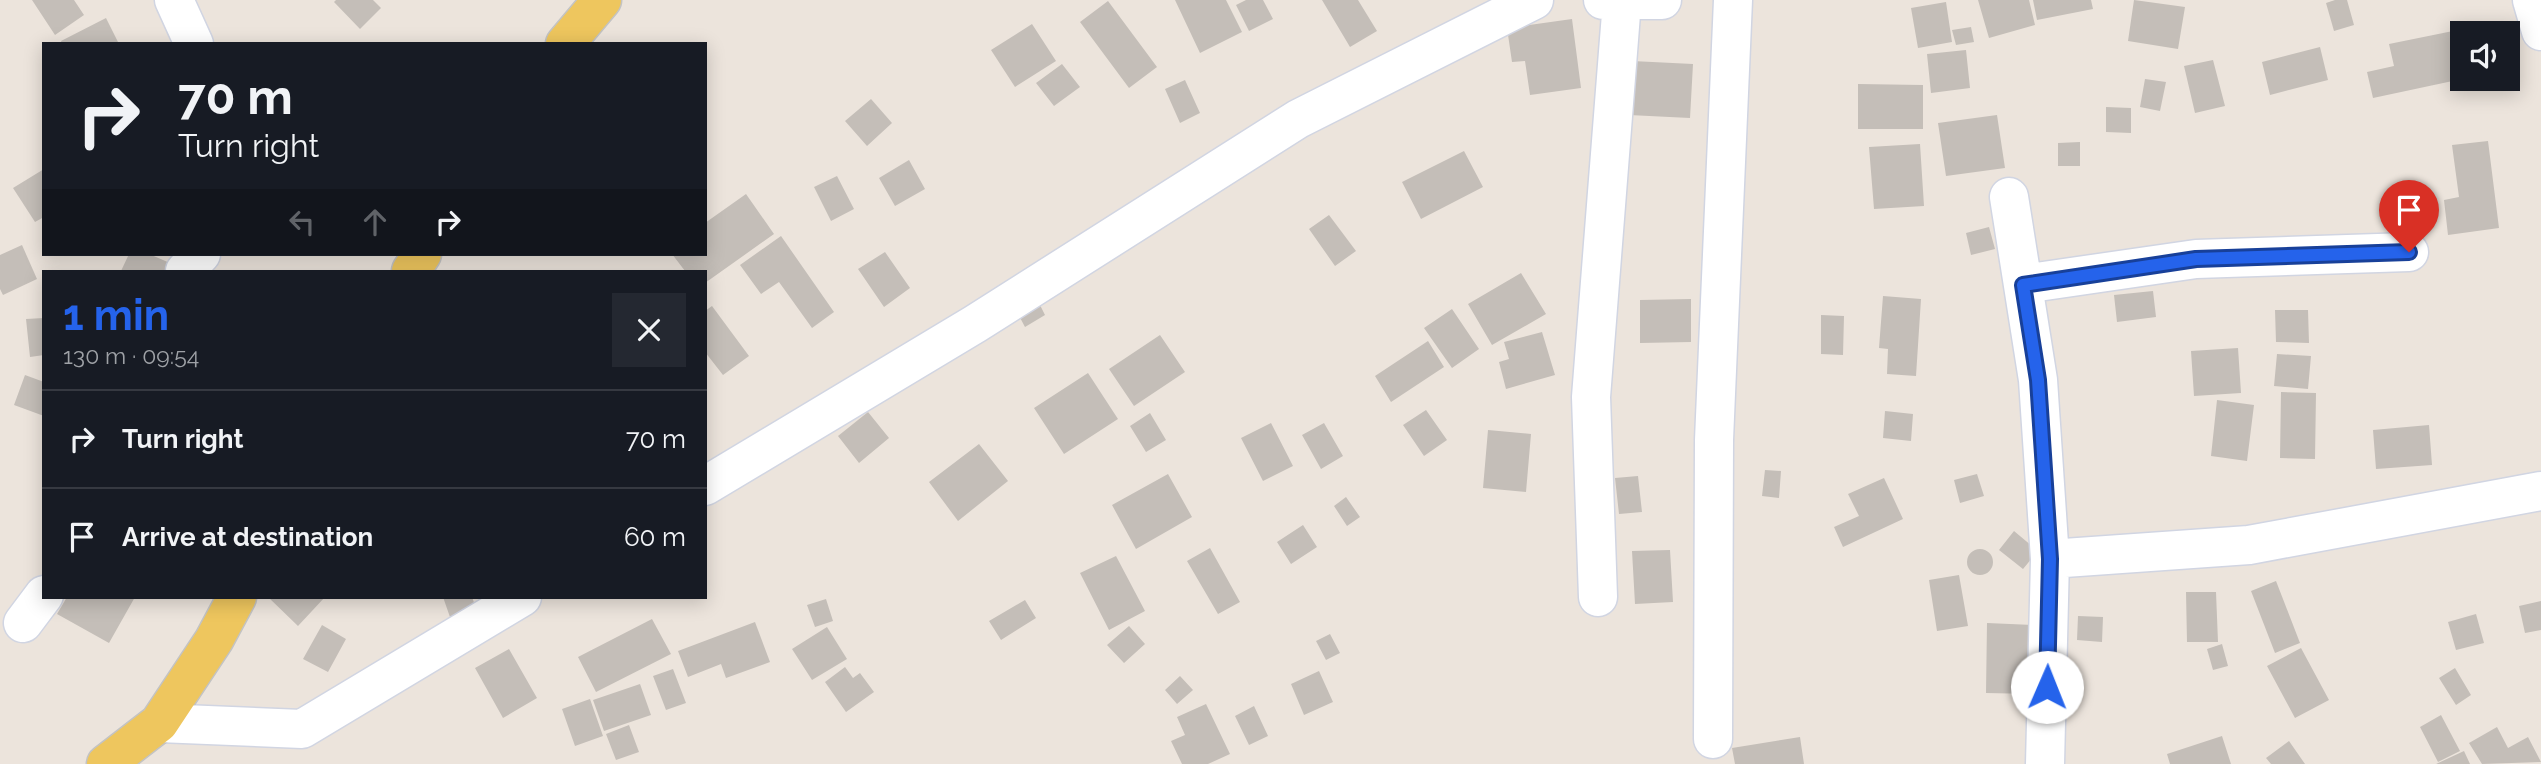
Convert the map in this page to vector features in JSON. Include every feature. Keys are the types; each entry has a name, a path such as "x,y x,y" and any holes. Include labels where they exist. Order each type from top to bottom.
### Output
{"main road":[{"path":"567,42 602,0"},
{"path":"106,764 159,723 214,640 236,599"}],"street":[{"path":"174,0 193,42"},
{"path":"707,485 975,324 1298,119 1534,0"},
{"path":"1603,0 1662,0"},
{"path":"1713,739 1714,440 1733,0"},
{"path":"2532,0 2541,31"},
{"path":"1598,597 1591,397 1622,1"},
{"path":"2009,197 2038,380 2050,559 2045,764"},
{"path":"2023,285 2196,259 2409,252"},
{"path":"186,270 199,256"},
{"path":"2050,559 2249,545 2541,491"},
{"path":"159,723 302,729 519,599"}],"building":[{"path":"32,0 74,0 84,15 55,35"},
{"path":"373,0 381,8 360,29 334,2"},
{"path":"1175,0 1226,0 1242,32 1200,53"},
{"path":"1246,0 1263,0 1273,19 1249,31 1236,5"},
{"path":"1322,0 1358,0 1377,31 1350,47"},
{"path":"1978,0 2029,0 2035,25 1989,38"},
{"path":"2033,0 2091,0 2093,9 2037,20"},
{"path":"2134,0 2185,7 2178,49 2128,41"},
{"path":"2347,0 2354,25 2334,31 2326,3"},
{"path":"1108,1 1157,67 1129,88 1080,22"},
{"path":"1946,2 1952,42 1918,48 1911,8"},
{"path":"106,18 118,42 61,42"},
{"path":"1572,19 1581,88 1530,95 1525,61 1512,62 1507,28"},
{"path":"1032,24 1056,61 1015,87 991,50"},
{"path":"1971,27 1974,42 1956,45 1952,30"},
{"path":"2450,32 2450,82 2373,98 2367,72 2394,66 2389,44"},
{"path":"2320,47 2328,80 2270,95 2262,62"},
{"path":"1966,50 1970,88 1931,93 1927,54"},
{"path":"2213,60 2225,106 2195,113 2184,66"},
{"path":"1632,61 1693,64 1690,118 1629,115"},
{"path":"1062,64 1080,87 1054,106 1036,83"},
{"path":"2145,79 2166,82 2160,111 2140,107"},
{"path":"1185,80 1200,113 1180,123 1165,89"},
{"path":"1858,84 1923,85 1923,129 1858,129"},
{"path":"871,99 892,123 867,146 845,121"},
{"path":"2106,107 2131,108 2131,133 2106,132"},
{"path":"1997,115 2005,168 1946,176 1938,123"},
{"path":"2488,141 2499,228 2448,235 2444,200 2459,197 2452,145"},
{"path":"2080,142 2080,166 2058,166 2058,143"},
{"path":"1920,144 1924,206 1874,209 1869,147"},
{"path":"1464,151 1483,187 1421,219 1402,182"},
{"path":"909,160 925,189 895,206 879,178"},
{"path":"42,170 42,218 35,222 13,188"},
{"path":"837,176 854,209 831,221 814,187"},
{"path":"746,194 774,234 707,282 707,270 684,270 674,256 707,256 707,222"},
{"path":"1329,215 1356,251 1335,266 1309,229"},
{"path":"1989,227 1995,249 1971,255 1966,233"},
{"path":"781,236 834,312 812,328 779,282 761,294 740,265"},
{"path":"22,245 37,279 3,295 0,289 0,255"},
{"path":"885,252 910,288 884,307 858,269"},
{"path":"128,256 154,256 170,263 166,270 121,270"},
{"path":"1521,273 1546,314 1492,345 1468,304"},
{"path":"2153,291 2156,317 2117,322 2114,295"},
{"path":"1883,296 1921,299 1916,376 1887,374 1888,349 1879,348"},
{"path":"1691,299 1691,342 1640,343 1640,300"},
{"path":"1038,301 1045,315 1025,327 1017,312"},
{"path":"712,306 749,356 723,375 707,355 707,310"},
{"path":"1452,309 1479,349 1452,368 1424,328"},
{"path":"2275,310 2308,310 2309,343 2276,342"},
{"path":"1821,315 1844,316 1843,355 1821,354"},
{"path":"42,318 42,355 30,357 26,319"},
{"path":"1542,332 1555,375 1506,389 1499,362 1509,359 1504,342"},
{"path":"1160,335 1185,372 1134,406 1109,369"},
{"path":"1428,341 1444,367 1391,402 1375,376"},
{"path":"2238,348 2241,393 2194,396 2191,351"},
{"path":"2277,354 2311,356 2308,389 2274,386"},
{"path":"1088,373 1118,419 1064,454 1034,408"},
{"path":"25,375 42,381 42,415 14,405"},
{"path":"2281,392 2316,393 2315,459 2280,458"},
{"path":"2217,400 2254,405 2247,461 2211,456"},
{"path":"1426,410 1447,440 1424,456 1403,425"},
{"path":"1885,411 1913,414 1911,441 1883,438"},
{"path":"868,412 889,438 859,463 838,436"},
{"path":"1150,413 1166,440 1146,452 1130,426"},
{"path":"1271,423 1293,466 1263,481 1241,438"},
{"path":"1324,423 1343,456 1321,469 1302,435"},
{"path":"2429,425 2432,465 2376,469 2373,430"},
{"path":"1488,430 1531,434 1526,492 1483,488"},
{"path":"979,444 1008,481 958,521 929,482"},
{"path":"1765,470 1781,471 1779,498 1762,496"},
{"path":"1168,474 1192,517 1136,549 1112,505"},
{"path":"1977,474 1984,496 1960,503 1954,480"},
{"path":"1638,476 1642,512 1619,514 1615,478"},
{"path":"1884,478 1903,519 1843,547 1834,527 1859,516 1848,494"},
{"path":"1346,497 1360,517 1347,526 1334,506"},
{"path":"1303,525 1317,547 1291,564 1277,542"},
{"path":"2014,531 2038,551 2023,569 1999,550"},
{"path":"1210,548 1240,602 1218,614 1187,561"},
{"path":"1980,549 1989,553 1993,562 1989,571 1980,575 1971,571 1967,562 1971,553"},
{"path":"1670,550 1673,602 1635,604 1632,551"},
{"path":"1116,556 1145,611 1109,630 1080,573"},
{"path":"1959,575 1968,626 1937,631 1929,580"},
{"path":"2276,581 2300,643 2275,653 2251,591"},
{"path":"2186,592 2216,592 2218,642 2187,642"},
{"path":"66,599 134,599 109,643 57,614"},
{"path":"270,599 323,599 298,626"},
{"path":"444,599 473,599 477,611 451,620"},
{"path":"826,599 833,621 815,627 807,605"},
{"path":"1025,600 1036,618 1001,640 989,621"},
{"path":"2541,601 2541,630 2525,633 2519,606"},
{"path":"2476,614 2484,643 2456,650 2448,622"},
{"path":"2078,616 2103,617 2102,642 2077,640"},
{"path":"652,619 671,654 596,692 578,657"},
{"path":"755,622 770,662 726,678 721,664 688,677 678,651"},
{"path":"1987,623 2033,625 2032,694 1986,693"},
{"path":"322,625 346,639 328,672 303,659"},
{"path":"1129,626 1145,644 1124,663 1107,645"},
{"path":"827,627 847,659 812,680 792,649"},
{"path":"1330,634 1340,653 1326,660 1316,641"},
{"path":"2222,644 2228,666 2213,670 2207,649"},
{"path":"2301,648 2329,700 2295,718 2267,666"},
{"path":"509,649 537,698 503,718 475,668"},
{"path":"845,667 853,678 860,673 874,692 846,712 825,682"},
{"path":"2455,668 2471,695 2456,705 2439,678"},
{"path":"673,669 686,703 666,710 653,676"},
{"path":"1319,671 1333,702 1304,715 1291,684"},
{"path":"1180,676 1193,690 1177,704 1165,690"},
{"path":"640,684 651,715 604,731 593,700"},
{"path":"590,699 603,736 575,746 562,709"},
{"path":"1206,704 1230,754 1208,764 1182,764 1171,741 1185,735 1177,717"},
{"path":"1254,706 1268,736 1249,745 1235,716"},
{"path":"2441,715 2460,751 2438,762 2420,727"},
{"path":"629,725 639,752 616,760 606,734"},
{"path":"2497,727 2508,748 2528,737 2541,762 2482,764 2469,743"},
{"path":"2222,736 2231,764 2170,764 2167,754"},
{"path":"1800,737 1804,764 1735,764 1732,748"},
{"path":"2289,741 2305,764 2271,764 2266,758"},
{"path":"2464,751 2470,764 2436,764"}],"route":[{"path":"2047,687 2050,559 2038,380 2023,285 2196,259 2409,252"}]}
